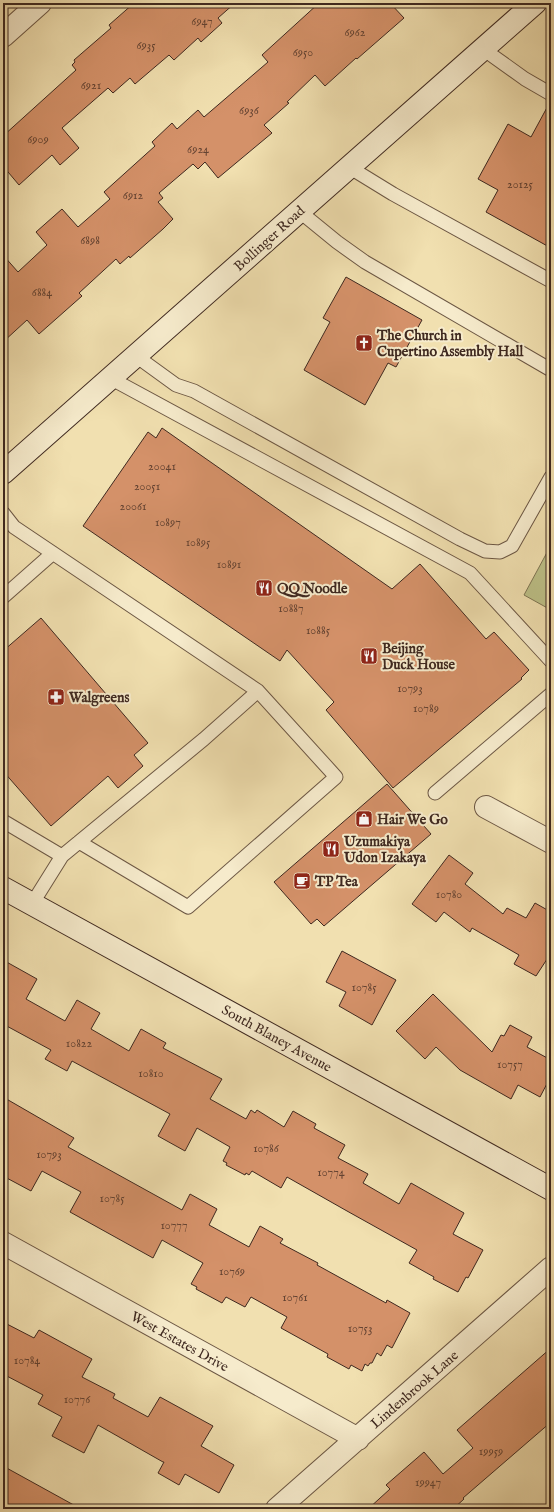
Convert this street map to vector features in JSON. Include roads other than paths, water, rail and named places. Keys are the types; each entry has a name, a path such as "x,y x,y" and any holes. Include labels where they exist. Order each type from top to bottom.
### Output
{"street":[{"path":"3,36 40,3"},
{"name":"Bollinger Road","path":"3,473 535,3"},
{"path":"486,807 551,842"},
{"name":"South Blaney Avenue","path":"3,888 551,1188"},
{"name":"West Estates Drive","path":"3,1243 358,1439"},
{"name":"Lindenbrook Lane","path":"276,1509 358,1439 551,1268"}],"lane":[{"path":"483,49 525,79 551,94"},
{"path":"349,167 393,194 551,281"},
{"path":"300,211 337,242 365,262 551,370"},
{"path":"136,356 176,384 194,391 460,539 485,551 500,552 512,546 551,477"},
{"path":"110,378 470,573 551,661"},
{"path":"3,513 14,526 258,691 336,777 188,907 80,842"},
{"path":"3,597 53,553"},
{"path":"32,904 62,856 204,739 258,691"},
{"path":"435,793 551,694"},
{"path":"3,821 62,856"}],"place":[{"name":"The Church in Cupertino Assembly Hall","path":"364,343"},
{"name":"QQ Noodle","path":"264,588"},
{"name":"Beijing Duck House","path":"369,656"},
{"name":"Walgreens","path":"56,697"},
{"name":"Hair We Go","path":"364,819"},
{"name":"Uzumakiya Udon Izakaya","path":"331,849"},
{"name":"TP Tea","path":"302,881"}]}
